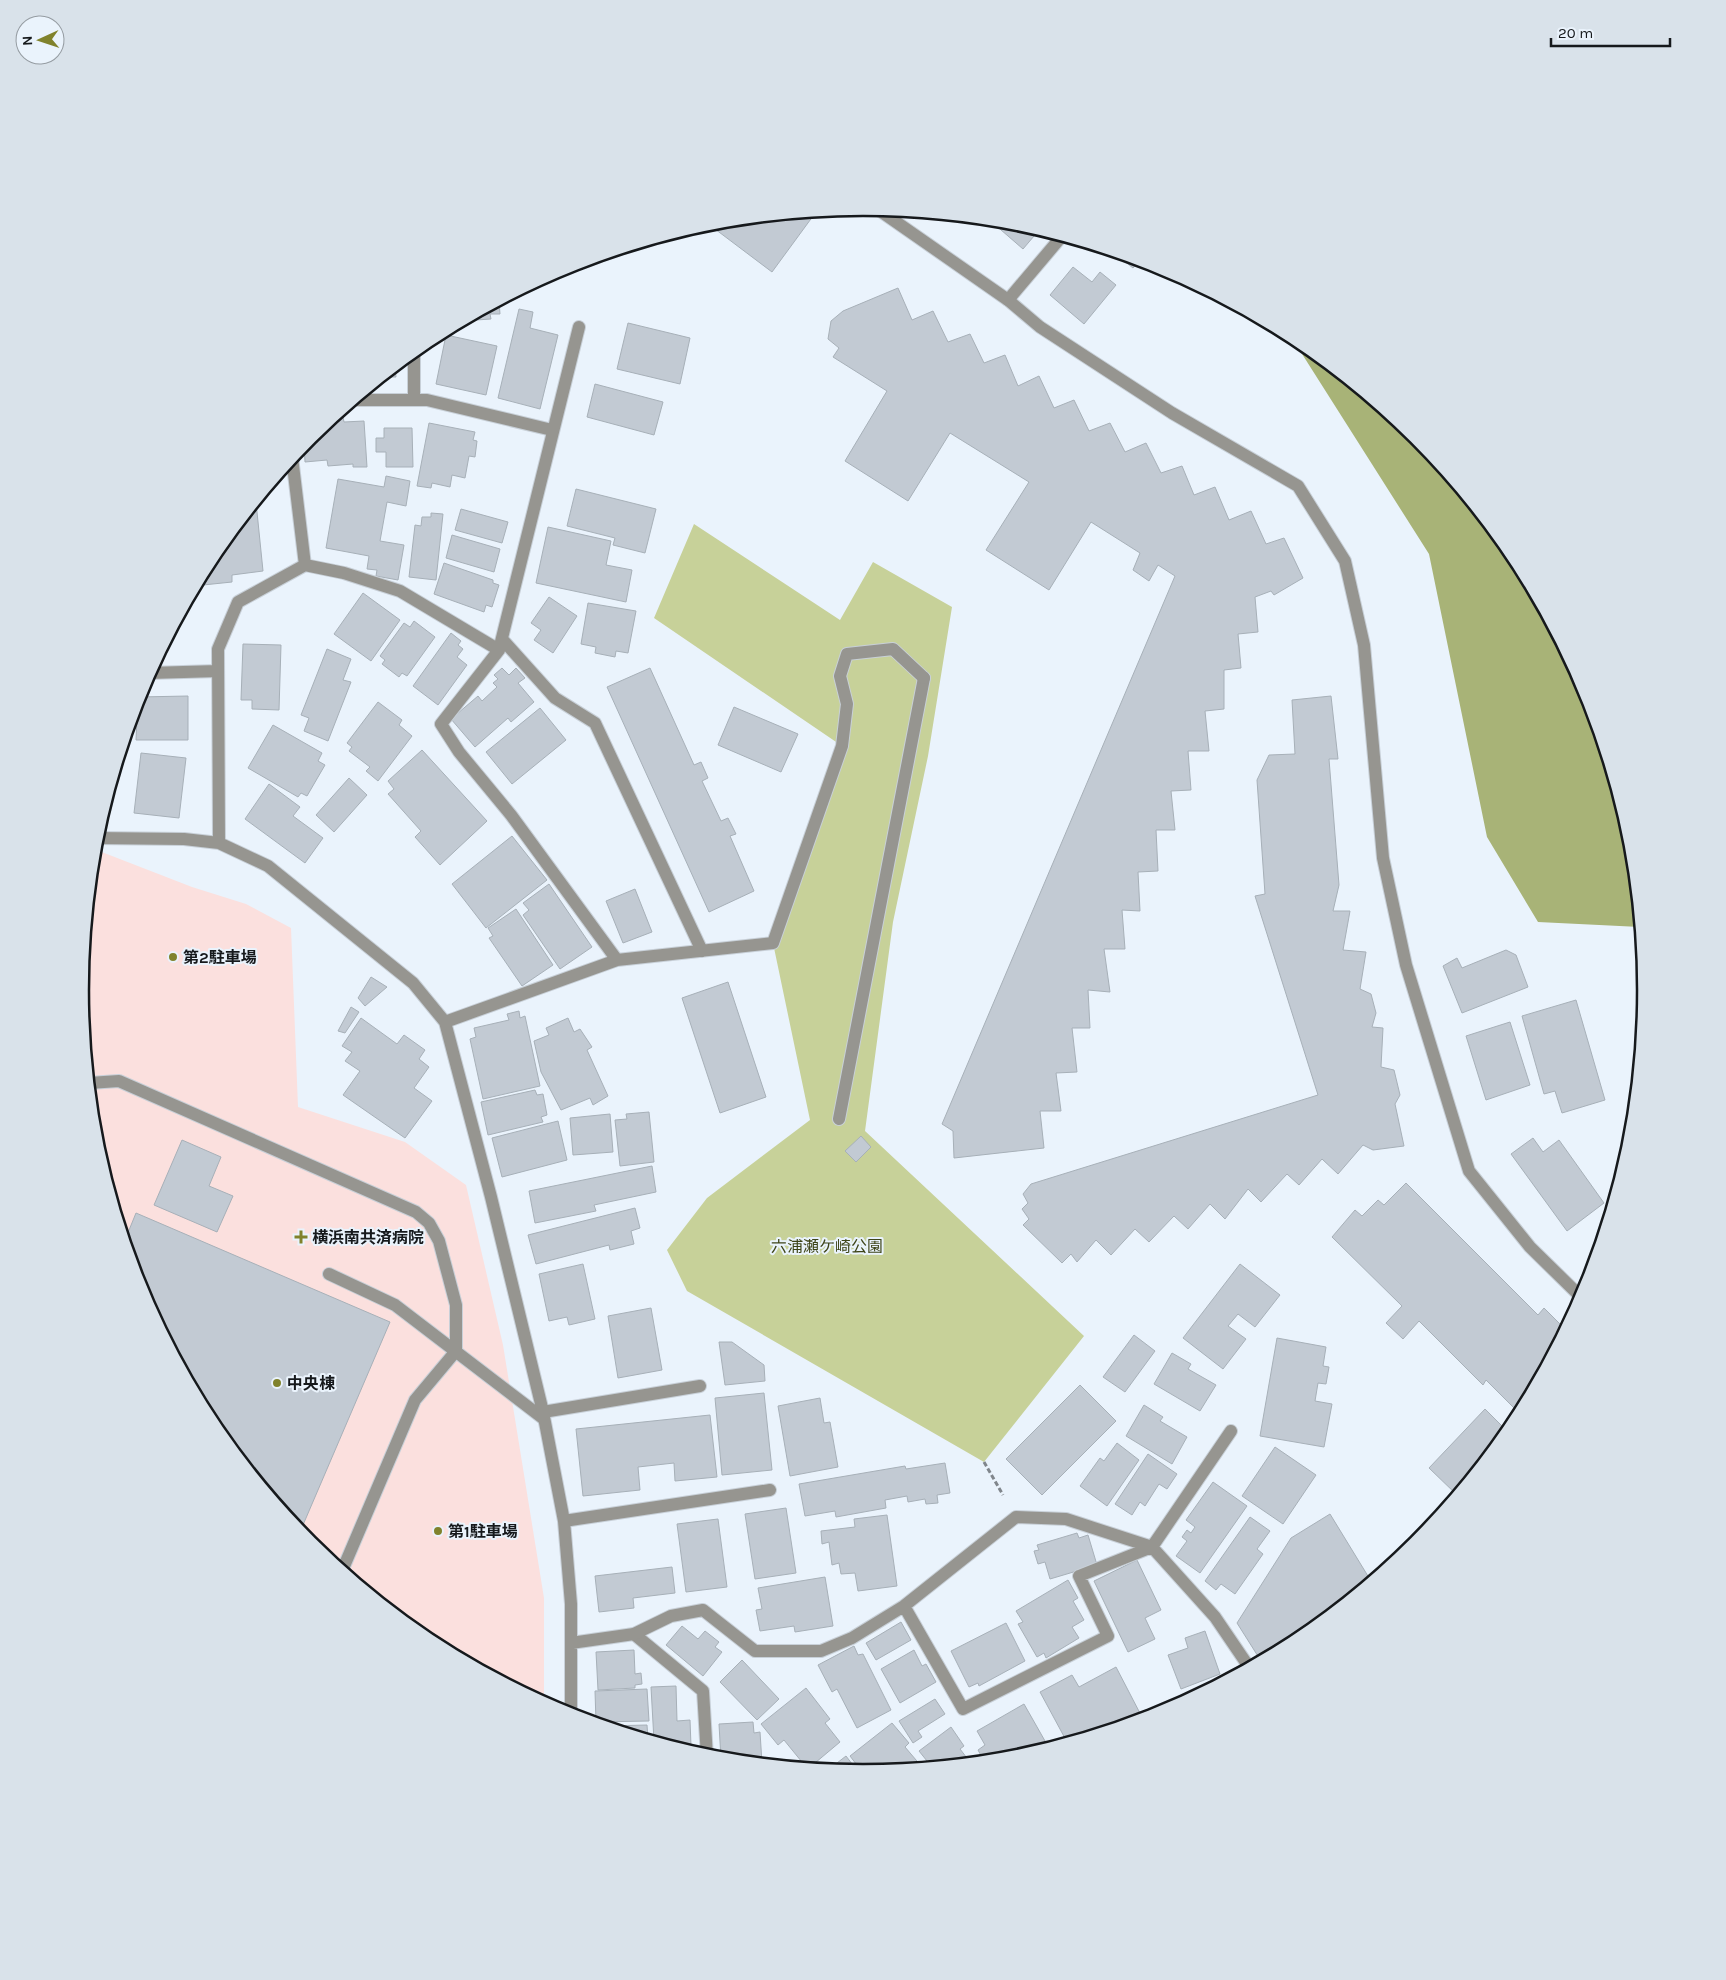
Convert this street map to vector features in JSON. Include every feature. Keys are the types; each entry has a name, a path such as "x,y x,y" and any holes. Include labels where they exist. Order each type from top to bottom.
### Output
{"street":[{"path":"888,216 1008,300 1040,327 1172,414 1298,486 1345,561 1364,645 1383,858 1406,965 1469,1171 1530,1247 1575,1292"},
{"path":"1008,300 1058,241"},
{"path":"579,327 552,430 501,644 441,724 459,752 511,815 617,960"},
{"path":"414,360 414,400"},
{"path":"363,400 427,400 552,430"},
{"path":"293,467 306,565"},
{"path":"219,843 218,649 238,602 306,565 344,573 400,591 501,644 555,698 595,723 702,951"},
{"path":"445,1022 617,960 773,943 842,746 847,704 840,676 847,654 893,649 924,678 839,1119"},
{"path":"158,672 218,671"},
{"path":"104,838 158,838 219,843 268,866 413,983 445,1022 491,1197 543,1416 564,1521 571,1604 571,1707"},
{"path":"94,1083 118,1081 416,1212 429,1223 439,1241 456,1305 456,1351 416,1400 345,1564"},
{"path":"329,1274 395,1304 543,1416 700,1386"},
{"path":"904,1606 963,1709 1108,1636 1079,1576 1152,1547 1231,1431"},
{"path":"564,1521 770,1490"},
{"path":"571,1643 634,1634 671,1616 703,1610 755,1650 822,1651 852,1638 904,1606 1016,1517 1066,1519 1152,1547 1215,1617 1246,1663"},
{"path":"634,1634 703,1691 707,1748"}],"path":[{"path":"984,1462 1016,1517"}],"shaded area":[{"name":"横浜南共済病院","path":"102,852 192,887 246,904 291,928 298,1107 405,1142 466,1185 503,1345 544,1598 544,1694 476,1661 433,1634 353,1572 281,1500 219,1420 192,1377 148,1286 130,1239 115,1190 95,1091 90,1041 90,939 95,889"}],"green space":[{"path":"1300,351 1373,408 1445,480 1507,560 1534,603 1578,694 1596,741 1611,790 1622,839 1631,889 1635,927 1538,922 1487,837 1429,554"},
{"name":"六浦瀬ケ崎公園","path":"694,524 840,620 873,562 952,607 928,756 893,922 865,1131 1084,1336 984,1462 687,1291 667,1250 707,1198 810,1120 773,943 842,746 654,618"}],"building":[{"path":"812,217 772,272 717,230 762,222"},
{"path":"999,228 1034,236 1023,249"},
{"path":"1073,267 1092,282 1100,272 1116,285 1084,324 1050,295"},
{"path":"898,288 912,320 933,311 948,342 970,334 984,363 1005,355 1018,386 1039,376 1054,408 1074,400 1089,431 1110,423 1125,452 1146,443 1161,473 1182,466 1194,495 1215,487 1229,520 1251,511 1266,544 1284,538 1303,578 1274,595 1271,591 1255,597 1258,632 1238,634 1241,668 1224,670 1224,709 1205,711 1209,751 1188,751 1191,790 1171,791 1175,830 1156,830 1158,871 1138,872 1140,911 1122,910 1125,949 1104,949 1110,992 1088,990 1090,1028 1072,1028 1077,1072 1056,1073 1061,1111 1040,1111 1044,1148 954,1158 953,1131 942,1124 1175,576 1158,565 1149,581 1133,570 1140,553 1091,522 1049,590 986,550 1029,482 950,433 908,501 845,461 887,391 833,357 839,348 828,339 831,321 843,311"},
{"path":"499,307 500,314 490,314 491,319 474,320"},
{"path":"519,309 533,312 530,328 558,335 540,409 498,398"},
{"path":"628,323 690,338 680,384 617,369"},
{"path":"449,336 497,346 486,395 436,384 445,338"},
{"path":"595,384 663,402 654,435 587,417"},
{"path":"343,417 344,422 364,421 367,467 353,467 353,464 328,466 327,460 305,462 305,455"},
{"path":"429,423 475,432 473,440 477,441 475,457 469,456 465,478 452,475 450,487 432,483 431,488 417,486"},
{"path":"384,428 412,428 413,467 386,467 386,452 376,452 376,438 384,438"},
{"path":"386,476 410,481 406,506 387,502 380,541 404,545 398,580 376,576 377,570 367,569 369,556 326,548 338,479 384,487"},
{"path":"576,489 656,509 645,553 613,545 615,538 567,526"},
{"path":"461,509 508,522 502,543 455,530"},
{"path":"257,510 263,571 232,575 232,582 203,585 219,560"},
{"path":"431,513 443,514 436,580 409,577 415,525 421,526 422,517 431,517"},
{"path":"548,527 611,541 606,565 632,570 626,602 536,583"},
{"path":"452,535 500,549 494,572 446,558"},
{"path":"444,563 493,580 493,583 499,585 492,607 486,605 484,612 434,594"},
{"path":"363,593 400,620 371,661 334,634"},
{"path":"549,597 577,616 553,653 534,640 541,630 531,623"},
{"path":"588,603 636,611 628,653 616,651 615,657 595,653 596,647 581,644"},
{"path":"414,621 435,637 407,676 402,673 399,677 382,664 385,660 380,656 404,623 410,627"},
{"path":"451,633 461,641 458,645 463,649 457,657 467,665 438,705 413,686"},
{"path":"243,644 281,645 279,710 252,709 252,700 241,700"},
{"path":"327,649 351,659 343,680 351,682 328,741 304,731 309,718 301,715"},
{"path":"502,668 509,675 516,668 525,678 518,683 534,702 511,722 508,718 475,747 451,719 478,696 482,701 497,687 493,683 498,679 494,675"},
{"path":"650,668 694,765 701,762 708,778 702,781 721,821 728,818 736,834 730,836 754,891 709,912 607,687"},
{"path":"188,696 188,740 136,740 137,723 147,697"},
{"path":"1331,696 1338,759 1329,759 1339,885 1333,911 1350,911 1343,950 1366,952 1360,989 1371,994 1376,1013 1372,1027 1383,1028 1381,1067 1394,1070 1400,1095 1395,1104 1404,1146 1373,1150 1363,1145 1338,1174 1322,1159 1299,1185 1287,1174 1261,1202 1248,1189 1225,1219 1210,1204 1188,1229 1174,1216 1149,1242 1135,1229 1111,1255 1096,1240 1077,1262 1071,1254 1062,1263 1023,1225 1029,1219 1022,1209 1028,1203 1023,1194 1031,1184 1318,1095 1255,896 1265,894 1257,780 1269,755 1295,754 1292,700"},
{"path":"378,702 402,720 399,725 412,736 378,781 366,771 370,767 349,751 352,747 347,743"},
{"path":"734,707 798,734 781,772 718,745"},
{"path":"540,708 566,740 512,784 486,752"},
{"path":"273,725 322,753 318,761 325,765 307,796 301,793 298,797 248,768"},
{"path":"422,750 487,821 440,865 415,837 421,831 388,794 394,789 388,781"},
{"path":"141,753 186,758 179,818 134,813"},
{"path":"349,778 367,795 334,832 316,815"},
{"path":"269,784 300,807 293,816 323,838 305,863 245,819"},
{"path":"512,836 547,880 486,928 452,884"},
{"path":"549,884 592,947 560,969 523,915 529,910 523,903"},
{"path":"635,889 652,932 623,943 606,901"},
{"path":"516,909 553,965 522,986 489,938 493,936 488,928"},
{"path":"1506,950 1516,955 1528,987 1462,1013 1443,966 1457,958 1462,968"},
{"path":"371,977 387,987 365,1006 358,998"},
{"path":"728,982 766,1097 720,1113 682,998"},
{"path":"1576,1000 1605,1100 1562,1113 1555,1091 1544,1094 1522,1016"},
{"path":"351,1007 359,1012 345,1033 338,1031"},
{"path":"519,1011 520,1018 525,1016 540,1086 483,1099 470,1039 476,1037 474,1028 509,1020 507,1014"},
{"path":"361,1018 397,1044 404,1035 425,1050 419,1059 429,1067 414,1088 432,1101 405,1138 343,1095 360,1071 345,1061 352,1052 342,1046"},
{"path":"568,1018 574,1032 580,1029 592,1047 587,1050 608,1096 593,1105 590,1098 561,1110 541,1072 534,1041 549,1035 546,1028"},
{"path":"1510,1022 1530,1085 1486,1100 1466,1036"},
{"path":"535,1090 537,1095 543,1094 547,1115 541,1117 543,1122 488,1135 481,1102"},
{"path":"649,1112 654,1162 620,1166 615,1120 627,1119 626,1114"},
{"path":"610,1114 613,1152 573,1155 570,1118"},
{"path":"558,1121 567,1160 502,1177 492,1138"},
{"path":"861,1136 871,1147 856,1162 845,1151"},
{"path":"1533,1138 1543,1152 1559,1140 1604,1203 1567,1231 1511,1154"},
{"path":"182,1140 221,1157 209,1186 233,1196 217,1232 154,1205"},
{"path":"652,1166 656,1192 594,1205 596,1211 535,1223 529,1191"},
{"path":"1406,1183 1538,1315 1544,1308 1560,1324 1534,1377 1514,1408 1486,1380 1483,1385 1419,1321 1403,1339 1386,1323 1402,1306 1332,1237 1355,1210 1362,1216 1378,1200 1384,1205"},
{"path":"635,1208 640,1228 631,1231 634,1244 610,1250 609,1245 536,1264 528,1235"},
{"name":"中央棟","path":"136,1213 390,1322 304,1524 249,1461 219,1420 192,1377 148,1286 128,1233"},
{"path":"583,1264 595,1319 569,1325 567,1317 549,1321 539,1274"},
{"path":"1240,1264 1280,1295 1255,1327 1238,1314 1228,1326 1246,1339 1223,1369 1183,1338"},
{"path":"651,1308 662,1370 618,1378 608,1316"},
{"path":"1134,1335 1155,1351 1125,1392 1103,1377"},
{"path":"1277,1338 1326,1347 1323,1366 1329,1367 1326,1384 1318,1383 1315,1401 1332,1404 1324,1447 1260,1436"},
{"path":"719,1342 732,1342 764,1365 765,1381 725,1385"},
{"path":"1172,1353 1191,1364 1188,1369 1216,1385 1200,1411 1154,1384"},
{"path":"1080,1385 1116,1421 1042,1495 1006,1459"},
{"path":"764,1393 772,1470 722,1475 715,1398"},
{"path":"820,1398 824,1423 830,1422 838,1467 790,1476 778,1406"},
{"path":"1144,1405 1163,1417 1160,1421 1187,1437 1172,1464 1126,1436"},
{"path":"1485,1409 1502,1426 1453,1491 1429,1468"},
{"path":"710,1415 717,1477 675,1481 674,1463 638,1467 640,1490 583,1496 576,1429"},
{"path":"1117,1443 1139,1460 1107,1506 1080,1486 1100,1458 1104,1461"},
{"path":"1275,1447 1316,1475 1283,1524 1242,1496"},
{"path":"1148,1454 1177,1474 1167,1489 1159,1484 1145,1506 1140,1502 1132,1515 1115,1504"},
{"path":"945,1463 950,1493 937,1495 938,1503 926,1504 925,1499 908,1502 907,1496 885,1500 886,1508 836,1517 835,1511 805,1516 799,1484 905,1466 906,1469"},
{"path":"1213,1482 1247,1506 1200,1573 1176,1556 1187,1541 1182,1537 1187,1530 1191,1533 1195,1527 1186,1520"},
{"path":"786,1508 796,1573 755,1579 745,1514"},
{"path":"1330,1514 1368,1576 1293,1634 1258,1656 1237,1623 1291,1538"},
{"path":"887,1515 897,1586 858,1591 855,1573 841,1574 839,1563 832,1565 829,1542 822,1544 821,1531 855,1527 854,1519"},
{"path":"1250,1517 1270,1531 1257,1549 1263,1554 1235,1594 1221,1584 1216,1590 1205,1581"},
{"path":"718,1519 727,1587 686,1592 677,1524"},
{"path":"1077,1533 1079,1538 1088,1535 1097,1565 1050,1579 1045,1562 1038,1564 1034,1551 1039,1550 1037,1545"},
{"path":"1137,1560 1161,1610 1145,1618 1155,1639 1128,1652 1094,1581"},
{"path":"672,1567 675,1593 633,1598 634,1608 599,1612 595,1576"},
{"path":"825,1577 833,1626 795,1632 794,1626 760,1631 756,1610 762,1609 758,1588"},
{"path":"1068,1580 1078,1598 1073,1601 1084,1620 1072,1627 1079,1638 1046,1658 1044,1653 1037,1657 1018,1624 1023,1622 1016,1611"},
{"path":"901,1622 911,1640 876,1660 866,1643"},
{"path":"1006,1623 1025,1661 979,1686 978,1683 969,1687 951,1651"},
{"path":"682,1626 698,1639 705,1631 719,1642 715,1647 722,1652 703,1676 666,1645"},
{"path":"1205,1631 1220,1674 1181,1689 1168,1655 1188,1648 1185,1638"},
{"path":"854,1646 858,1655 863,1654 891,1710 857,1728 837,1689 832,1692 818,1665"},
{"path":"634,1650 635,1674 641,1673 642,1684 635,1685 635,1688 598,1690 596,1652"},
{"path":"914,1650 922,1666 926,1664 936,1682 900,1703 881,1669"},
{"path":"742,1660 779,1699 757,1720 720,1682"},
{"path":"1116,1667 1140,1712 1065,1738 1040,1692 1072,1675 1079,1687"},
{"path":"676,1686 677,1721 690,1720 691,1744 654,1735 651,1687"},
{"path":"806,1688 830,1719 825,1723 840,1742 815,1763 802,1762 784,1740 778,1745 761,1724"},
{"path":"647,1689 649,1721 611,1722 596,1716 595,1691"},
{"path":"935,1699 945,1714 918,1731 922,1737 913,1743 899,1721"},
{"path":"1024,1704 1046,1742 981,1755 978,1750 985,1745 977,1731"},
{"path":"753,1722 754,1733 760,1732 762,1758 721,1751 719,1724"},
{"path":"892,1723 909,1743 905,1747 918,1763 856,1764 850,1756"},
{"path":"647,1725 648,1733 622,1726"},
{"path":"951,1727 964,1746 960,1749 967,1758 928,1762 919,1751"},
{"path":"846,1756 852,1764 836,1763"}],"place":[{"name":"第2駐車場","path":"173,957"},
{"name":"横浜南共済病院","path":"301,1237"},
{"name":"中央棟","path":"277,1383"},
{"name":"第1駐車場","path":"438,1531"}]}
